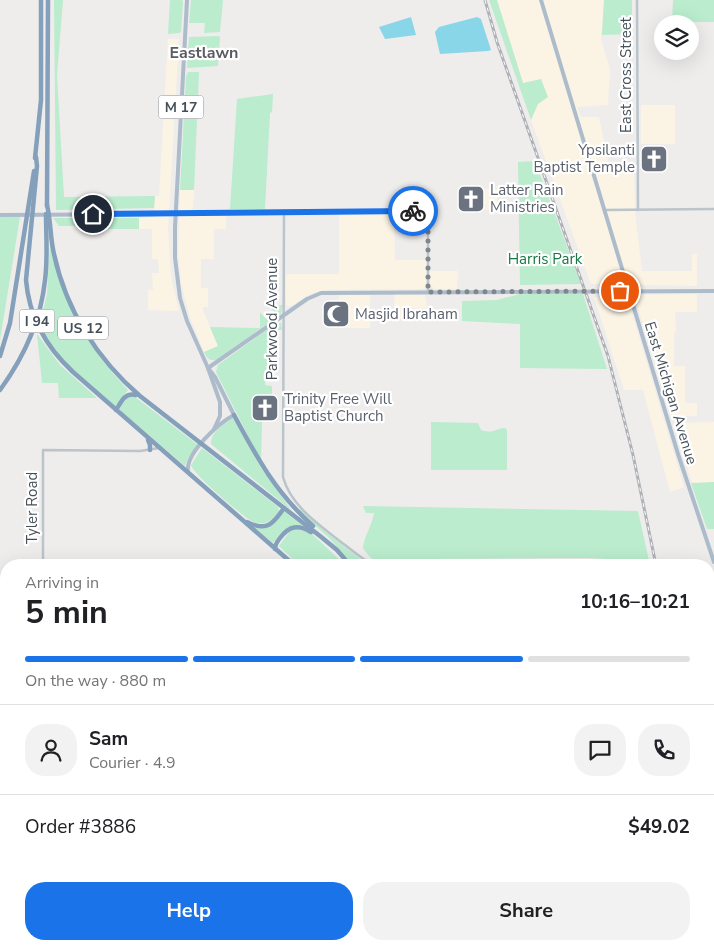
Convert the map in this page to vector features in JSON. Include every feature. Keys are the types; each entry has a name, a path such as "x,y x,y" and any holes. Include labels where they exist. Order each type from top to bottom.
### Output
{"highway":[{"name":"I 94","path":"0,356 12,310 36,157 41,100 41,0"},
{"name":"I 94","path":"0,390 22,356 38,315 45,280 48,0"},
{"name":"US 12","path":"36,157 37,166 26,271 30,305 43,338 64,364 287,559"},
{"name":"US 12","path":"46,205 56,262 66,295 92,342 118,376 140,396 330,543 345,559"},
{"path":"116,410 128,394 140,396"},
{"path":"122,415 148,441 149,450"},
{"path":"234,415 258,461 271,481 295,510 330,543"},
{"path":"241,519 255,525 268,526 284,508"},
{"path":"275,549 276,544 284,533 294,527 306,528 330,543"}],"main road":[{"name":"M 17","path":"186,0 175,214 175,258 180,298 220,402 220,416 213,429 189,461 188,473"},
{"name":"East Michigan Avenue","path":"541,0 682,466 713,559"},
{"path":"0,215 175,214"},
{"path":"208,368 307,299 320,294 714,291"},
{"name":"M 17","path":"208,368 215,377 234,415 213,429"}],"street":[{"name":"East Cross Street","path":"637,0 638,210"},
{"path":"604,210 714,209"},
{"path":"175,214 428,211 428,292"},
{"name":"Parkwood Avenue","path":"284,213 282,470 284,484 298,504 320,526 366,559"},
{"path":"149,450 159,448"},
{"name":"Tyler Road","path":"42,559 43,450 149,450"}],"shaded area":[{"path":"497,0 604,0 601,40 610,69 608,105 577,107 581,117 599,117 609,165 634,165 635,213 642,271 692,271 692,254 697,254 697,286 591,284 531,120 538,104 523,83"},
{"path":"168,39 179,39 168,229 171,277 179,311 148,310 148,290 153,290 152,273 159,273 158,259 152,259 152,229 139,229 139,218 154,217 155,196 159,196"},
{"path":"641,105 675,105 675,144 641,144"},
{"path":"484,189 497,189 497,209 484,210"},
{"path":"180,190 194,190 192,215 226,215 226,229 214,229 214,259 201,259 201,288 208,288 208,307 203,307 203,310 218,346 204,352 189,315 181,283 178,252"},
{"path":"339,214 394,214 395,260 427,260 426,287 422,289 326,290 310,294 291,306 287,306 287,274 339,274"},
{"path":"430,271 458,271 457,289 435,289 430,285"},
{"path":"395,294 425,295 427,308 404,308 404,319 393,319"},
{"path":"697,294 697,312 675,312 674,366 685,366 685,403 697,403 697,416 671,416 634,295"},
{"path":"339,295 370,295 370,328 339,328"},
{"path":"627,296 684,487 670,492 643,390 624,390 594,297"},
{"path":"714,422 714,529 707,529 673,423"}],"green space":[{"path":"54,0 63,0 57,75 64,197 155,196 154,208 56,210"},
{"path":"170,0 182,0 183,2 181,32 179,33 168,34"},
{"path":"191,0 223,0 220,32 204,33 205,23 189,23"},
{"path":"489,0 497,0 523,83 541,79 548,97 538,104 531,120"},
{"path":"604,0 632,0 632,34 602,35"},
{"path":"673,0 714,0 714,22 699,22 699,15 672,15"},
{"path":"189,37 220,37 218,66 187,68"},
{"path":"188,72 199,72 194,190 180,190 186,77"},
{"path":"273,94 272,112 270,113 265,209 230,209 237,99"},
{"name":"Harris Park","path":"535,161 581,284 520,285 518,162"},
{"path":"0,216 20,217 0,340"},
{"path":"53,218 139,218 139,229 88,229 87,226 59,226"},
{"path":"50,243 62,286 78,322 99,356 128,390 115,406 65,362 47,338 40,324 47,294"},
{"path":"520,294 583,294 607,369 520,368 520,324 462,321 462,301 497,300"},
{"path":"268,305 283,305 281,314 216,360 207,357 204,352 218,346 210,327 260,328 260,312 266,319 274,314 271,308 267,307"},
{"path":"276,323 281,323 282,330 277,330 271,344 265,385 272,386 272,400 255,399 252,401 253,411 262,423 261,462 216,372 218,365"},
{"path":"37,334 60,365 97,398 59,398 58,383 42,383"},
{"path":"129,396 135,397 198,445 188,458 185,466 123,413 120,409 121,405"},
{"path":"233,418 261,468 292,511 211,444 213,435 222,425"},
{"path":"431,422 478,423 481,430 489,432 505,428 507,430 507,470 431,470"},
{"path":"202,448 278,507 279,511 273,518 264,523 251,521 208,485 191,465"},
{"path":"714,482 714,529 707,529 691,483"},
{"path":"363,506 638,511 649,559 372,559 363,548 374,513 366,513"},
{"path":"301,508 322,529 360,559 348,559 329,538 299,511"},
{"path":"284,511 303,526 289,527 273,543 254,527 269,527"},
{"path":"296,529 311,533 339,559 293,559 279,546 290,531"}],"water":[{"path":"411,17 416,35 385,39 379,27"},
{"path":"477,17 481,19 491,50 440,54 435,32 439,27"}],"railway":[{"path":"485,0 497,42 608,356 633,455 655,559"}],"way so far":[{"path":"413,211 428,211 428,292 620,291"}],"place":[{"name":"Ypsilanti Baptist Temple","path":"654,159"},
{"name":"Latter Rain Ministries","path":"471,199"},
{"name":"Masjid Ibraham","path":"336,314"},
{"name":"Trinity Free Will Baptist Church","path":"265,408"}],"district":[{"name":"Eastlawn","path":"204,53"}],"route":[{"path":"93,214 413,211"}]}
